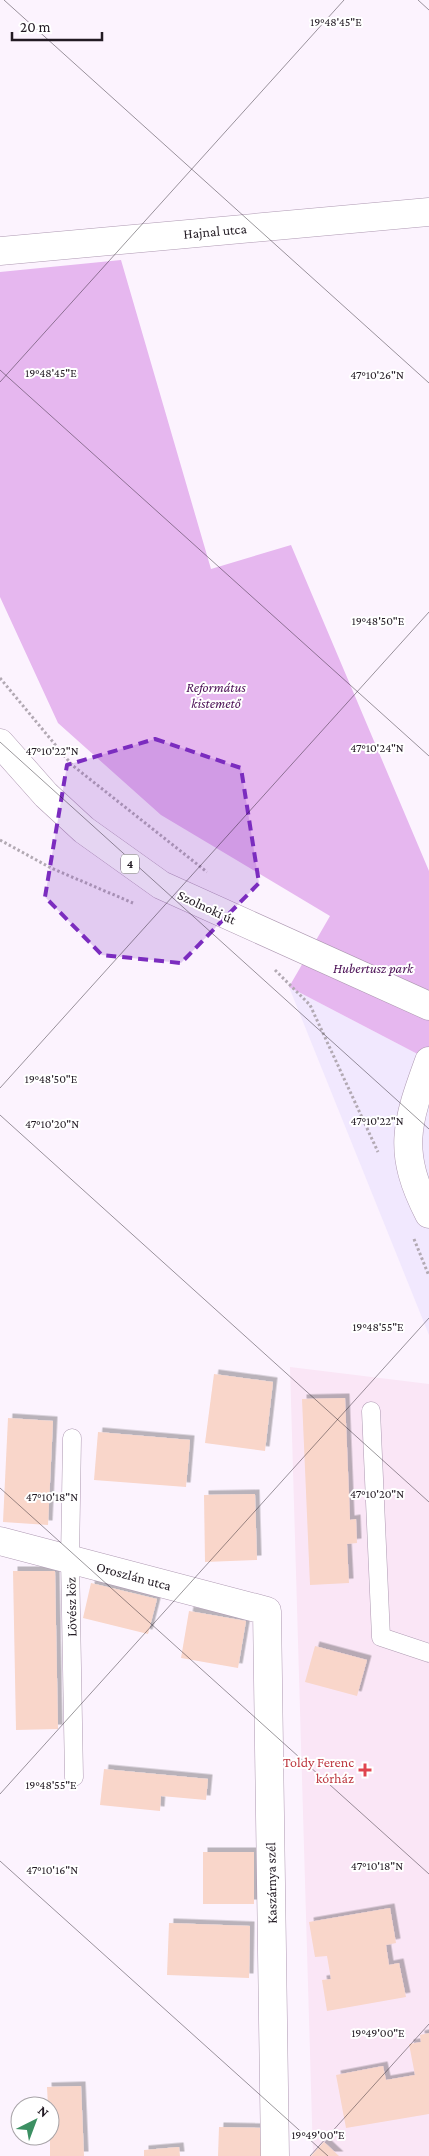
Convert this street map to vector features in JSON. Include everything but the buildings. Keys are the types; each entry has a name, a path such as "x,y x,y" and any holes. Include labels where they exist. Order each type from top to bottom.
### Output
{"street":[{"name":"Hajnal utca","path":"0,251 429,212"},
{"name":"Szolnoki út","path":"7,752 46,795 84,830 161,885 429,1006"},
{"path":"420,1222 417,1191 406,1144 412,1108 429,1061"},
{"name":"Oroszlán utca","path":"0,1541 267,1611"},
{"name":"Kaszárnya szél","path":"267,1611 275,2156"}],"lane":[{"path":"371,1411 381,1637 429,1653"},
{"name":"Lövész köz","path":"72,1438 70,1559 74,1777"}],"path":[{"path":"0,678 72,765 208,872"},
{"path":"271,966 310,1005 380,1156"},
{"path":"420,1222 429,1276"}],"highlighted area":[{"path":"155,739 241,768 259,883 181,963 102,955 45,897 67,765"}],"shaded area":[{"path":"289,987 429,1060 429,1335"},
{"name":"Toldy Ferenc kórház","path":"290,1367 429,1384 429,2156 313,2156"}],"green space":[{"name":"Református kistemető","path":"121,260 211,569 291,545 429,871 429,1060 289,987 330,916 161,815 58,723 0,597 0,272"}],"place":[{"name":"Toldy Ferenc kórház","path":"365,1770"}],"park label":[{"name":"Hubertusz park","path":"373,968"}]}
